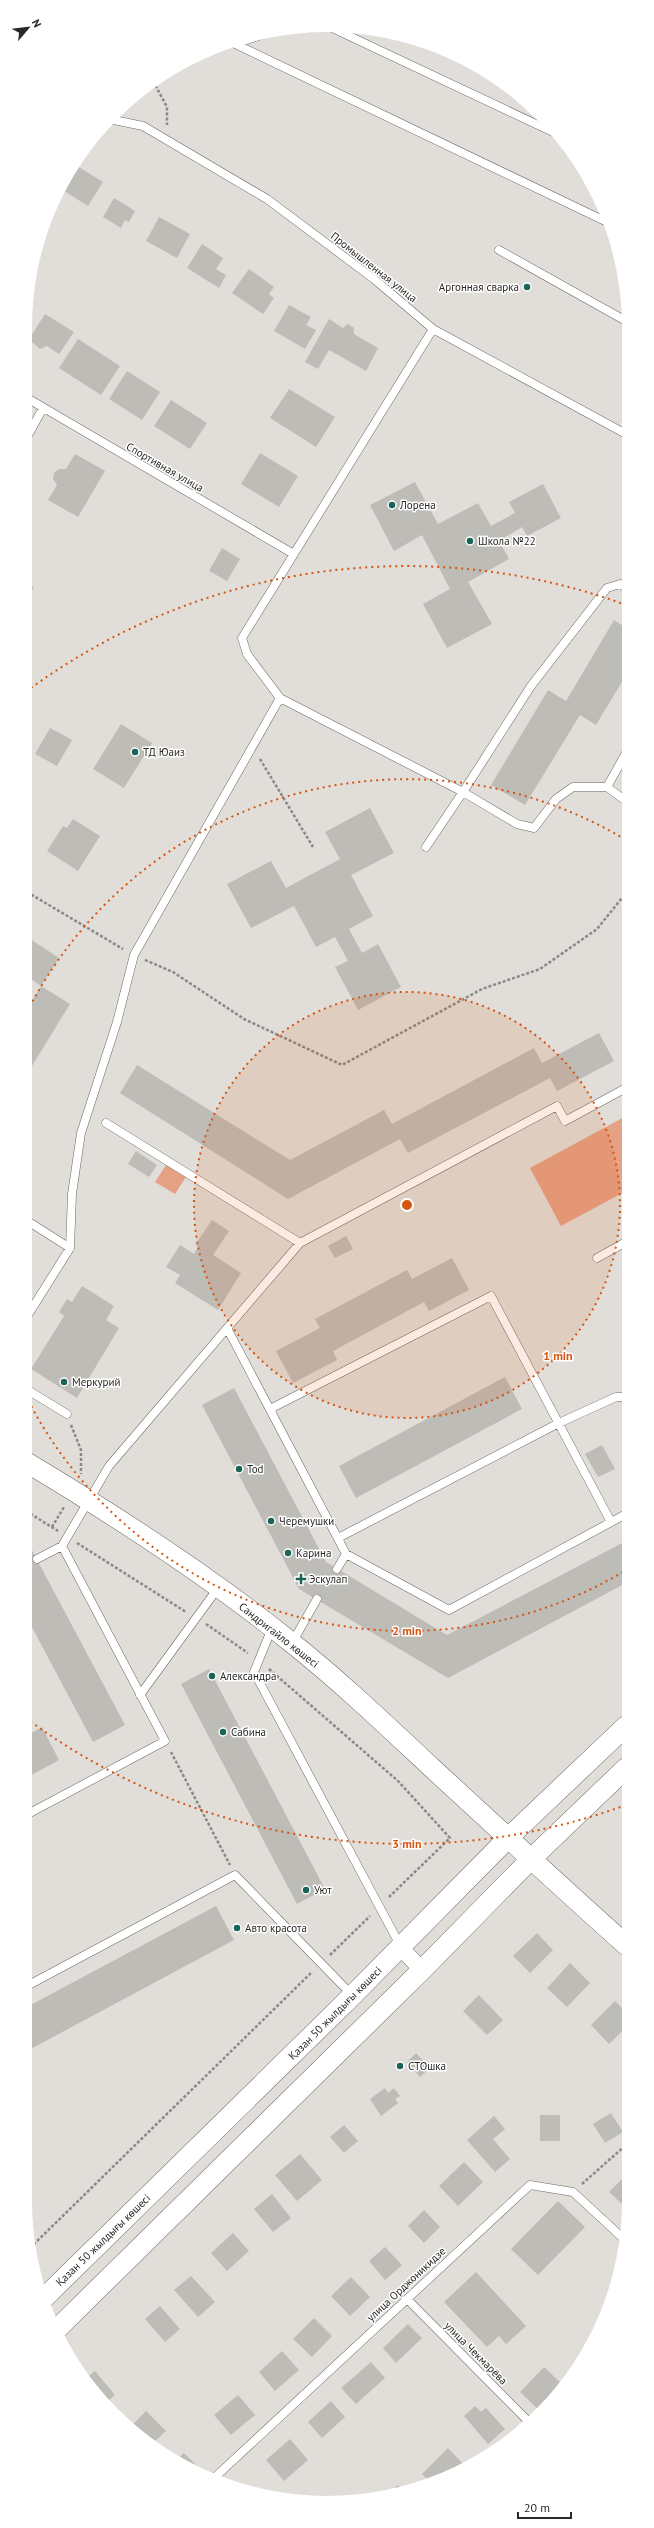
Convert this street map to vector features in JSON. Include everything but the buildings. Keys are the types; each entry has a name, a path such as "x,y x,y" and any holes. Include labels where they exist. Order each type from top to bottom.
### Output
{"street":[{"name":"Сандригайло көшесі","path":"32,1466 82,1495 218,1588 292,1643 356,1698 530,1860"},
{"name":"Қазан 50 жылдығы көшесі","path":"48,2295 401,1948 508,1838 622,1730"},
{"path":"60,2326 422,1970 530,1860 622,1772"},
{"path":"530,1860 622,1941"},
{"path":"401,1948 422,1970"}],"lane":[{"path":"342,33 546,129"},
{"path":"239,46 602,220"},
{"name":"Промышленная улица","path":"116,120 143,126 266,199 374,280 433,329 622,432"},
{"path":"499,250 622,319"},
{"path":"433,329 292,553 242,638 247,654 280,698 463,792 517,824 534,828 556,799 573,787 608,787 622,798"},
{"name":"Спортивная улица","path":"32,401 292,553"},
{"path":"32,428 43,408"},
{"path":"426,847 531,686 607,588 620,584 622,585"},
{"path":"32,1308 70,1248 72,1194 81,1133 117,1022 134,956 280,698"},
{"path":"608,787 622,761"},
{"path":"37,1559 62,1546 82,1495 109,1466 300,1243 557,1106 565,1121 622,1090"},
{"path":"106,1123 300,1243"},
{"path":"32,1224 70,1248"},
{"path":"596,1258 622,1244"},
{"path":"270,1409 491,1296 611,1522"},
{"path":"227,1328 346,1554 449,1610 622,1516"},
{"path":"32,1393 67,1414"},
{"path":"338,1538 558,1423 616,1397 622,1397"},
{"path":"32,1812 165,1741 62,1546"},
{"path":"337,1569 346,1554"},
{"path":"140,1694 218,1588"},
{"path":"292,1643 317,1599"},
{"path":"272,1628 254,1672 401,1948"},
{"path":"32,1983 236,1875 352,1996"},
{"name":"улица Орджоникидзе","path":"217,2475 530,2186 573,2192"},
{"path":"573,2192 620,2235"},
{"name":"улица Чекмарёва","path":"407,2299 526,2419"}],"path":[{"path":"156,87 167,107 168,140"},
{"path":"253,747 313,848"},
{"path":"32,895 134,956 173,972 244,1020 342,1065 482,989 540,968 597,929 622,898"},
{"path":"52,1527 82,1495 82,1457 67,1414"},
{"path":"32,1515 196,1618 259,1661 398,1781 450,1838 35,2243"},
{"path":"165,1741 236,1875"},
{"path":"573,2192 622,2148"}],"shaded area":[{"path":"622,1118 622,1193 561,1226 530,1168"},
{"path":"166,1165 186,1177 175,1194 155,1182"}],"place":[{"name":"Аргонная сварка","path":"527,287"},
{"name":"Лорена","path":"392,505"},
{"name":"Школа №22","path":"470,541"},
{"name":"ТД Юаиз","path":"135,752"},
{"name":"Меркурий","path":"64,1382"},
{"name":"Tod","path":"239,1469"},
{"name":"Черемушки","path":"271,1521"},
{"name":"Карина","path":"288,1553"},
{"name":"Эскулап","path":"301,1579"},
{"name":"Александра","path":"212,1676"},
{"name":"Сабина","path":"223,1732"},
{"name":"Уют","path":"306,1890"},
{"name":"Авто красота","path":"237,1928"},
{"name":"СТОшка","path":"400,2066"}]}
